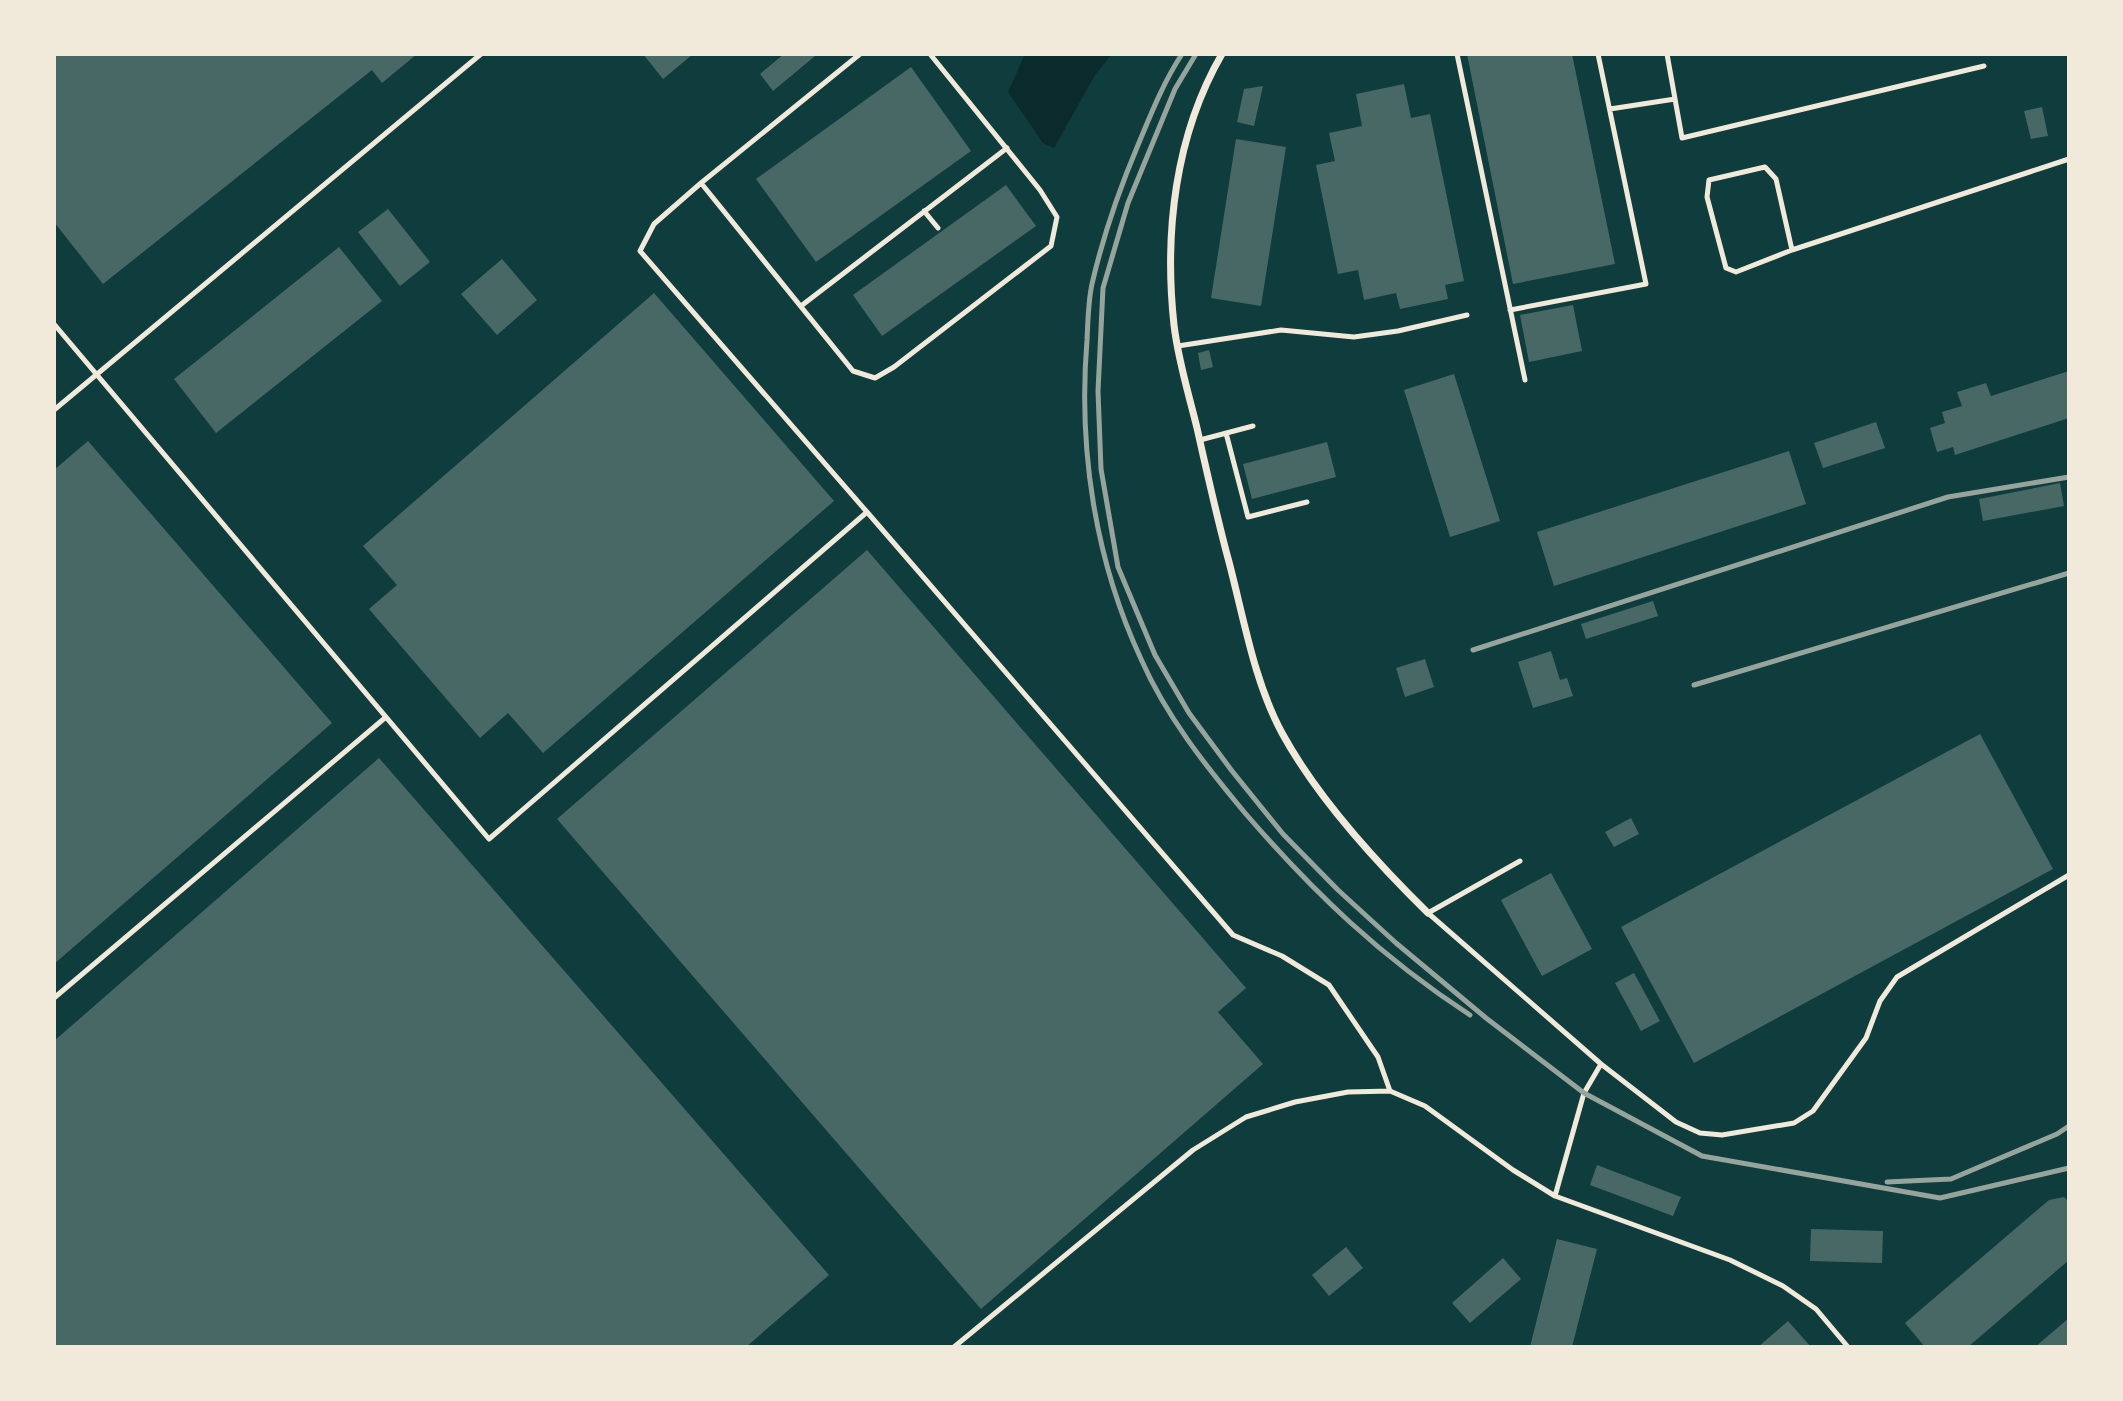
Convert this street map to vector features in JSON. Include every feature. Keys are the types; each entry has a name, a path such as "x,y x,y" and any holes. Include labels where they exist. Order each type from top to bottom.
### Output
{"street":[{"path":"1222,54 1207,79 1184,145 1173,204 1170,261 1174,327 1218,522 1259,677 1282,733 1334,811 1428,913"}],"lane":[{"path":"54,410 481,54"},
{"path":"860,54 654,224 640,251 1233,935 1282,956 1329,985 1378,1056 1390,1091"},
{"path":"701,183 853,371 875,378 894,367 1051,246 1057,217 1040,190 930,54"},
{"path":"1457,54 1525,380"},
{"path":"1510,310 1646,284 1598,54"},
{"path":"1667,54 1682,138 1984,66"},
{"path":"1610,109 1675,99"},
{"path":"801,306 1007,148"},
{"path":"1792,250 1776,179 1765,167 1709,180 1707,197 1726,268 1736,272 1792,250 2069,159"},
{"path":"925,211 938,228"},
{"path":"1178,346 1281,330 1354,337 1398,331 1467,315"},
{"path":"54,324 489,839 867,512"},
{"path":"1200,440 1253,426"},
{"path":"1226,433 1248,517 1307,502"},
{"path":"54,998 386,717"},
{"path":"1520,861 1428,913 1601,1064 1676,1122 1700,1133 1722,1135 1794,1123 1813,1111 1866,1038 1880,1001 1897,977 2069,875"},
{"path":"1555,1196 1584,1093 1601,1064"},
{"path":"954,1347 1193,1150 1246,1116 1295,1102 1335,1095 1390,1091 1425,1105 1513,1170 1555,1196 1730,1260 1783,1286 1816,1309 1848,1347"}],"water":[{"path":"1025,54 1112,54 1095,75 1054,148 1043,143 1008,92"}],"building":[{"path":"54,54 417,54 382,83 372,70 103,284 54,222"},
{"path":"643,54 693,54 663,79"},
{"path":"784,54 815,56 773,91 760,74"},
{"path":"1467,54 1572,54 1615,264 1513,284"},
{"path":"911,67 971,151 816,262 756,179"},
{"path":"1404,84 1411,118 1430,114 1464,281 1445,285 1448,299 1400,309 1396,293 1364,300 1358,270 1338,274 1316,165 1335,161 1329,133 1362,126 1356,94"},
{"path":"1263,86 1254,126 1237,122 1244,89"},
{"path":"2042,107 2048,136 2031,139 2024,111"},
{"path":"1236,139 1286,147 1261,306 1211,298"},
{"path":"1006,185 1036,226 882,336 853,295"},
{"path":"388,209 430,262 400,286 358,232"},
{"path":"339,247 382,301 216,433 174,379"},
{"path":"502,259 537,300 497,335 461,294"},
{"path":"654,293 834,501 543,753 508,713 480,738 369,609 397,585 363,546"},
{"path":"1573,305 1582,351 1529,362 1520,315"},
{"path":"1209,350 1213,367 1201,370 1198,353"},
{"path":"2069,371 2069,418 1955,455 1953,447 1937,452 1930,428 1945,423 1942,412 1962,406 1957,392 1986,383 1991,396"},
{"path":"1454,374 1500,521 1450,537 1404,390"},
{"path":"1876,422 1885,448 1823,468 1814,443"},
{"path":"88,441 332,723 54,964 54,470"},
{"path":"1327,442 1336,477 1252,499 1243,464"},
{"path":"1789,451 1806,504 1554,586 1537,532"},
{"path":"2060,483 2064,506 1983,521 1979,499"},
{"path":"867,550 1246,988 1218,1012 1263,1064 981,1309 557,819"},
{"path":"1653,601 1658,616 1586,639 1581,624"},
{"path":"1551,651 1560,680 1567,678 1573,696 1533,708 1518,662"},
{"path":"1425,659 1434,687 1405,697 1396,668"},
{"path":"1980,734 2053,869 1694,1063 1621,927"},
{"path":"379,758 829,1275 746,1347 54,1347 54,1041"},
{"path":"1631,818 1639,834 1614,847 1605,832"},
{"path":"1551,873 1592,949 1542,976 1501,900"},
{"path":"1634,973 1660,1021 1641,1031 1615,983"},
{"path":"1597,1165 1681,1197 1673,1216 1590,1185"},
{"path":"2064,1197 2069,1202 2069,1260 1968,1347 1925,1347 1905,1323 2049,1200"},
{"path":"1811,1229 1883,1231 1882,1263 1810,1261"},
{"path":"1557,1239 1597,1249 1572,1347 1530,1347"},
{"path":"1346,1247 1363,1268 1329,1296 1312,1275"},
{"path":"1503,1258 1521,1279 1470,1323 1452,1303"},
{"path":"2069,1318 2069,1347 2035,1347"},
{"path":"1788,1321 1811,1347 1758,1347"}],"railway":[{"path":"1182,54 1158,99 1124,179 1101,248 1090,298 1085,381 1088,463 1093,503 1112,583 1141,659 1162,700 1201,758 1245,813 1323,897 1350,922 1407,970 1470,1015"},
{"path":"1196,54 1175,89 1128,203 1103,288 1098,391 1101,469 1118,567 1155,655 1189,713 1232,771 1283,834 1338,890 1396,943 1486,1018 1584,1093 1702,1156 1940,1198 2069,1168"},
{"path":"1473,650 1948,497 2069,477"},
{"path":"1694,685 2069,573"},
{"path":"1887,1182 1951,1179 2057,1134 2069,1126"}]}
